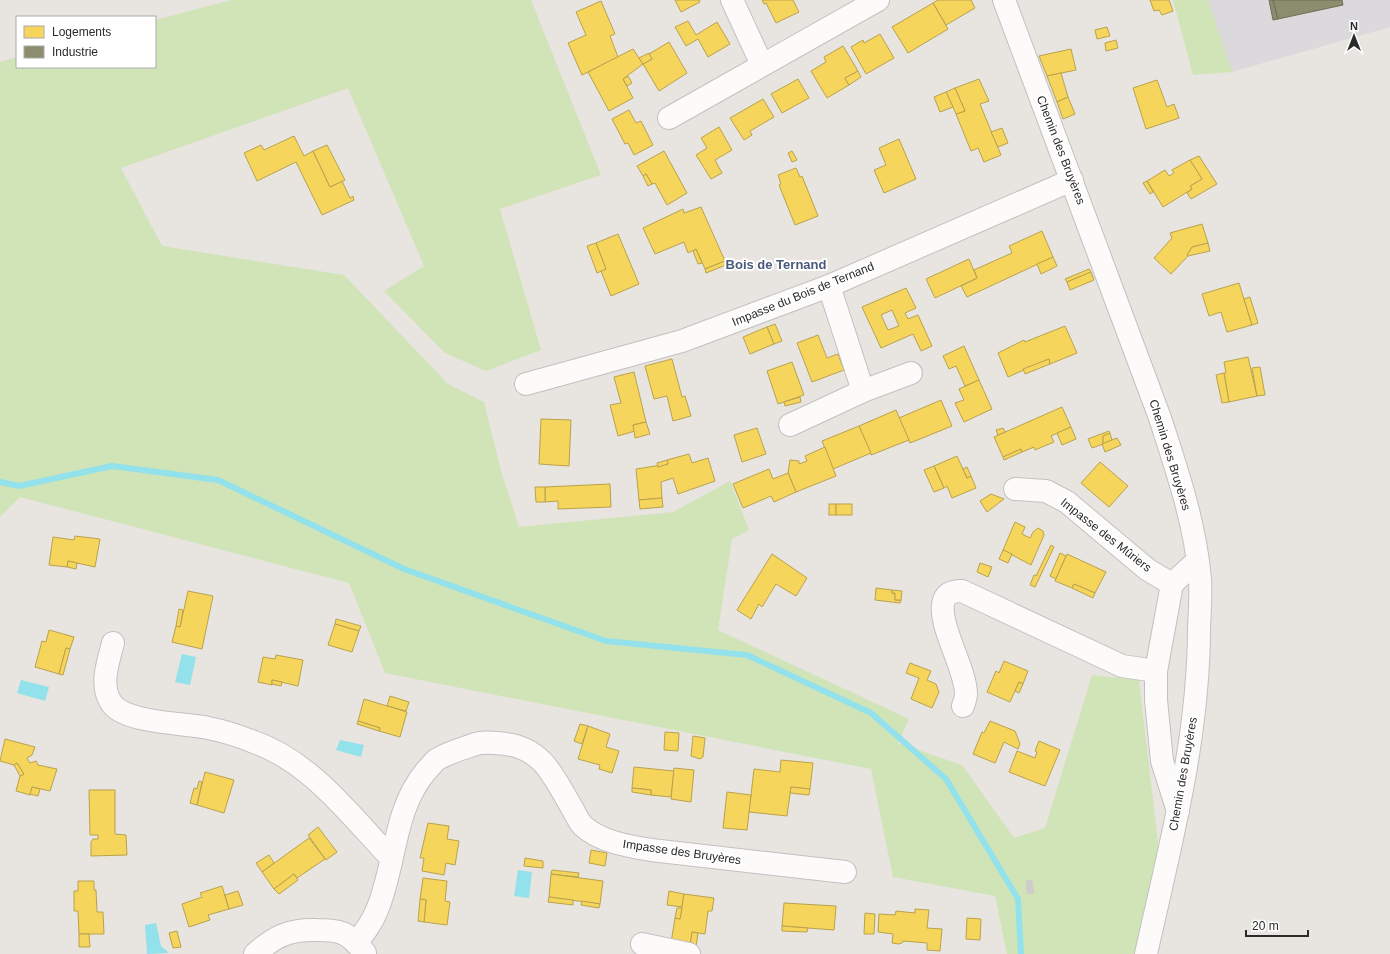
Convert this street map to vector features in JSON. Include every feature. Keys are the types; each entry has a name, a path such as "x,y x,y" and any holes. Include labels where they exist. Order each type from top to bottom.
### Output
{"street":[{"path":"732,0 762,65"},
{"path":"669,118 878,0"},
{"name":"Chemin des Bruyères","path":"1004,0 1157,410 1183,487 1193,532 1200,579 1197,683 1192,734 1178,811 1146,954"},
{"name":"Impasse du Bois de Ternand","path":"526,384 682,342 829,286 1072,180"},
{"path":"829,286 863,391"},
{"path":"790,425 863,391 910,373"},
{"name":"Impasse des Mûriers","path":"1015,489 1046,491 1067,502 1148,570 1172,584"},
{"path":"1178,811 1162,761 1156,700 1156,671 1172,584 1197,561"},
{"path":"963,706 966,695 962,675 944,617 944,599 948,594 955,591 962,591 1122,666 1156,671"},
{"path":"113,643 104,675 108,693 113,705 130,715 152,721 213,729 256,742 279,752 304,769 391,858"},
{"name":"Impasse des Bruyères","path":"255,954 272,940 289,932 304,930 327,930 343,933 361,949 378,908 409,798 420,779 436,760 456,750 477,743 495,743 524,749 540,759 553,773 582,825 600,837 630,847 644,849 846,872"},
{"path":"642,944 689,954"}],"shaded area":[{"path":"1208,0 1390,0 1390,27 1232,72"}],"green space":[{"path":"231,0 531,0 601,175 500,209 541,350 486,371 445,353 384,291 424,266 348,88 121,168 162,246 344,275 448,384 484,402 501,471 519,527 673,512 730,481 749,530 732,539 718,630 909,719 898,743 962,765 1014,838 1045,828 1092,675 1139,680 1160,860 1136,954 1007,954 995,896 893,877 871,769 385,673 349,583 20,497 0,517 0,62 16,57 16,68 156,68 156,20"},
{"path":"1173,0 1208,0 1232,72 1193,75"}],"water":[{"path":"182,654 196,657 190,685 175,682"},
{"path":"21,680 49,687 45,701 17,693"},
{"path":"340,740 364,745 361,757 336,750"},
{"path":"518,870 532,872 529,898 514,896"},
{"path":"156,923 161,946 169,953 147,954 145,925"}],"building: Logements":[{"path":"675,0 699,0 700,2 681,12"},
{"path":"762,0 793,0 799,12 776,23 766,3 764,4"},
{"path":"938,0 971,0 975,8 946,25 933,3"},
{"path":"1150,0 1169,0 1173,11 1162,15 1159,10 1154,11"},
{"path":"601,1 615,34 610,36 618,57 582,75 568,43 586,35 576,12"},
{"path":"933,3 948,29 908,53 892,27"},
{"path":"688,21 696,35 717,22 730,44 708,57 698,39 686,46 675,27"},
{"path":"1107,27 1110,36 1097,39 1095,30"},
{"path":"880,34 894,58 866,74 851,47 863,40 864,43"},
{"path":"1116,40 1118,48 1106,51 1105,43"},
{"path":"669,42 687,73 659,91 643,64 652,59 649,54"},
{"path":"843,46 858,71 845,78 849,85 827,98 811,71 826,62 824,57"},
{"path":"633,49 643,64 623,79 633,98 609,111 588,72"},
{"path":"1071,49 1076,70 1047,76 1039,56"},
{"path":"649,53 652,59 643,64 639,58"},
{"path":"858,71 861,77 849,85 845,78"},
{"path":"1061,73 1068,97 1057,102 1047,76"},
{"path":"628,76 632,83 627,86 623,79"},
{"path":"798,79 809,98 782,113 771,94"},
{"path":"979,79 989,101 980,104 1001,155 984,162 978,148 971,151 956,114 965,111 955,88"},
{"path":"1157,80 1167,107 1174,104 1179,118 1146,129 1133,88"},
{"path":"955,88 965,111 956,114 946,92"},
{"path":"946,92 953,107 940,112 934,97"},
{"path":"1068,97 1075,114 1063,119 1057,102"},
{"path":"763,99 774,117 750,131 752,135 744,140 730,118"},
{"path":"629,110 636,123 641,121 653,145 634,155 628,143 625,144 612,119"},
{"path":"719,127 732,150 715,160 722,173 711,179 696,155 707,148 701,138"},
{"path":"1002,128 1008,143 998,147 991,132"},
{"path":"294,136 304,156 313,151 330,187 342,181 350,198 353,196 354,200 322,215 296,162 257,181 244,153 261,145 264,150"},
{"path":"899,139 916,179 884,193 874,170 886,165 879,148"},
{"path":"327,145 345,180 330,187 313,151"},
{"path":"664,151 687,193 667,205 655,183 652,184 646,174 643,176 637,166"},
{"path":"792,151 797,160 792,162 788,153"},
{"path":"1199,156 1217,184 1191,199 1187,193 1192,189 1190,186 1202,179 1190,160"},
{"path":"1190,160 1202,179 1190,186 1192,189 1163,207 1147,181 1165,170 1169,176 1174,173 1172,170"},
{"path":"796,168 800,177 802,176 818,216 795,225 779,185 781,184 778,175"},
{"path":"646,174 652,184 648,186 643,176"},
{"path":"1147,181 1153,192 1150,194 1143,183"},
{"path":"701,207 725,261 705,269 696,249 688,253 684,242 655,254 643,228 683,209 684,213"},
{"path":"1202,224 1208,243 1192,247 1187,255 1188,256 1171,274 1154,258 1172,238 1170,233"},
{"path":"1042,231 1053,257 967,297 961,286 977,278 974,270 1012,253 1009,246"},
{"path":"618,234 639,284 611,296 601,271 606,269 596,243"},
{"path":"596,243 606,269 597,273 587,246"},
{"path":"1208,243 1210,251 1187,255 1192,247"},
{"path":"696,249 702,263 698,264 693,251"},
{"path":"1053,257 1057,266 1041,274 1037,264"},
{"path":"969,259 977,278 935,298 926,279"},
{"path":"725,261 726,265 706,273 705,269"},
{"path":"1089,269 1091,272 1067,282 1065,279"},
{"path":"1091,272 1094,280 1070,290 1067,282"},
{"path":"1239,283 1252,325 1227,332 1221,312 1209,316 1202,294"},
{"path":"906,288 916,308 905,313 908,319 918,315 932,346 921,351 913,334 881,348 862,307","holes":["892,310 899,326 888,330 881,315"]},
{"path":"1250,297 1258,323 1252,325 1244,299"},
{"path":"775,324 782,341 774,344 767,327"},
{"path":"1065,326 1077,353 1050,364 1049,359 1008,377 998,353 1024,340 1025,342"},
{"path":"767,327 774,344 750,354 743,337"},
{"path":"818,335 827,358 838,354 844,370 812,382 797,343"},
{"path":"964,346 979,380 965,386 956,366 949,369 943,356"},
{"path":"1248,357 1257,396 1229,402 1224,373 1226,373 1224,362"},
{"path":"672,359 682,397 685,396 691,416 673,421 667,396 654,399 645,366"},
{"path":"1049,359 1050,364 1025,374 1023,369"},
{"path":"792,362 804,395 778,404 767,371"},
{"path":"1260,367 1265,395 1257,396 1252,368"},
{"path":"634,372 646,422 633,425 635,431 618,436 610,405 621,403 614,377"},
{"path":"1224,373 1229,402 1222,403 1216,375"},
{"path":"979,380 992,409 964,422 955,403 964,400 959,389"},
{"path":"800,397 801,402 785,406 784,402"},
{"path":"941,400 952,426 910,443 899,418"},
{"path":"1062,407 1071,427 1051,436 1054,442 1035,450 1034,447 1022,452 1021,449 1003,457 994,437"},
{"path":"896,410 909,440 871,455 859,426"},
{"path":"541,419 571,420 569,466 539,464"},
{"path":"646,422 650,434 635,438 633,425"},
{"path":"859,426 871,453 833,469 822,441"},
{"path":"1071,427 1076,439 1062,445 1057,433"},
{"path":"757,428 766,454 742,462 734,435"},
{"path":"1003,428 1005,432 998,435 996,430"},
{"path":"1109,431 1110,433 1103,436 1103,444 1092,448 1088,439"},
{"path":"1110,433 1112,440 1103,444 1103,436"},
{"path":"1117,438 1121,445 1105,452 1102,444"},
{"path":"825,447 836,476 796,492 788,473 790,460 799,461 799,464 807,461 805,456"},
{"path":"1021,449 1022,452 1004,460 1003,457"},
{"path":"689,454 692,463 708,458 715,481 678,494 673,478 661,482 662,498 639,500 636,469 668,464 667,460"},
{"path":"957,456 967,478 971,476 976,488 952,498 947,486 944,488 934,466"},
{"path":"667,460 668,464 658,467 657,463"},
{"path":"1100,462 1128,486 1109,507 1081,483"},
{"path":"934,466 944,488 934,492 924,470"},
{"path":"967,467 971,476 967,478 963,469"},
{"path":"769,469 773,479 788,473 796,492 774,502 771,496 743,508 733,484"},
{"path":"610,484 611,507 558,509 558,501 545,502 545,487"},
{"path":"535,487 545,487 545,502 536,502"},
{"path":"991,494 1004,499 987,512 980,501"},
{"path":"662,498 663,507 640,509 639,500"},
{"path":"829,504 836,504 836,515 829,515"},
{"path":"836,504 852,504 852,515 836,515"},
{"path":"1015,522 1025,527 1022,534 1030,538 1033,532 1038,528 1043,531 1044,535 1031,565 1003,550"},
{"path":"75,536 100,539 95,567 68,561 67,567 49,565 53,537 74,540"},
{"path":"1051,545 1054,547 1035,587 1030,585 1034,575 1036,576"},
{"path":"1003,550 1012,554 1008,563 999,559"},
{"path":"1060,553 1066,556 1056,579 1050,576"},
{"path":"772,554 807,578 796,596 776,584 762,607 759,604 751,619 737,610"},
{"path":"1067,554 1106,572 1095,593 1074,584 1072,588 1055,581"},
{"path":"68,561 77,563 76,569 67,567"},
{"path":"980,563 992,567 988,577 977,572"},
{"path":"1074,584 1095,593 1093,598 1072,588"},
{"path":"876,588 892,590 892,593 895,593 895,600 901,600 900,603 875,600"},
{"path":"892,590 902,591 901,600 895,600 895,593 892,593"},
{"path":"188,591 213,596 202,649 172,642 176,626 180,627"},
{"path":"179,609 183,610 180,627 176,626"},
{"path":"336,619 361,626 359,631 335,624"},
{"path":"335,624 359,631 352,652 328,645"},
{"path":"49,630 74,637 70,649 66,648 59,674 35,667 42,641 46,642"},
{"path":"66,648 70,649 63,675 59,674"},
{"path":"276,655 303,660 298,686 272,680 272,685 258,682 263,657 275,659"},
{"path":"1004,661 1028,671 1023,684 1019,682 1010,702 987,692 996,671 999,673"},
{"path":"910,663 931,671 927,680 936,684 939,692 932,708 911,699 919,678 906,673"},
{"path":"272,680 282,682 281,686 272,684"},
{"path":"1019,682 1023,684 1019,693 1015,691"},
{"path":"390,696 409,702 406,711 387,706"},
{"path":"364,699 407,712 400,737 379,731 380,728 358,721"},
{"path":"358,721 380,728 379,731 357,724"},
{"path":"990,721 1015,731 1020,744 1018,749 1004,742 995,763 973,754 982,732 984,733"},
{"path":"580,724 588,726 582,744 574,741"},
{"path":"588,726 610,734 606,747 619,751 612,773 599,769 600,765 578,759"},
{"path":"665,732 679,733 678,751 664,750"},
{"path":"693,736 705,738 703,757 700,759 691,756"},
{"path":"5,739 35,747 32,755 27,758 30,763 36,761 38,765 57,769 50,791 32,787 30,795 16,791 20,776 24,774 17,763 14,765 0,761"},
{"path":"1039,741 1060,750 1045,786 1009,772 1017,751 1035,758 1037,752 1035,751"},
{"path":"781,760 813,763 810,789 791,787 787,816 749,812 754,769 780,772"},
{"path":"17,763 24,774 20,776 14,765"},
{"path":"634,767 674,771 671,797 651,795 651,790 632,788"},
{"path":"674,768 694,770 691,802 671,799"},
{"path":"205,772 234,780 224,813 197,805"},
{"path":"199,781 202,782 197,805 190,803 194,788 197,789"},
{"path":"32,787 40,789 38,796 30,794"},
{"path":"791,787 810,789 809,795 790,793"},
{"path":"632,788 651,790 651,795 632,792"},
{"path":"89,790 115,790 115,834 126,835 127,855 91,856 91,842 93,839 98,839 98,835 90,835"},
{"path":"727,792 751,795 747,830 723,828"},
{"path":"428,823 449,826 447,839 459,841 455,865 446,863 444,875 422,871 424,858 420,858"},
{"path":"318,827 337,852 326,860 308,835"},
{"path":"309,838 325,859 297,878 294,874 274,889 262,872"},
{"path":"591,850 607,853 605,866 589,863"},
{"path":"269,855 274,863 262,872 256,863"},
{"path":"525,858 543,861 543,868 524,866"},
{"path":"552,870 579,873 578,877 551,874"},
{"path":"294,874 298,880 279,894 274,889"},
{"path":"551,874 603,881 600,904 549,897"},
{"path":"423,878 447,881 445,901 450,902 447,925 424,922 426,900 420,899"},
{"path":"78,881 94,881 97,912 103,912 104,934 79,934 78,911 74,911 74,891 78,891"},
{"path":"222,886 229,909 208,915 210,920 189,927 182,904 202,897 200,893"},
{"path":"238,891 243,905 229,909 225,895"},
{"path":"669,891 684,894 682,907 667,905"},
{"path":"684,894 714,898 712,911 708,911 705,934 692,932 690,946 671,943 675,918 680,919"},
{"path":"549,897 573,900 573,905 548,902"},
{"path":"420,899 426,900 424,922 418,921"},
{"path":"582,901 600,904 599,908 581,905"},
{"path":"784,903 836,906 834,930 782,926"},
{"path":"677,908 682,908 680,919 675,918"},
{"path":"915,909 929,910 927,928 942,929 940,951 927,950 927,943 903,941 899,944 892,943 893,934 878,932 879,914 895,915 896,911 915,913"},
{"path":"865,913 875,914 874,934 864,934"},
{"path":"967,918 981,919 980,940 966,939"},
{"path":"782,926 808,928 807,932 782,931"},
{"path":"177,931 181,947 173,948 169,933"},
{"path":"692,932 698,933 696,947 690,946"},
{"path":"79,934 89,934 90,947 79,947"}],"building: Industrie":[{"path":"1269,0 1273,0 1278,19 1273,20"},
{"path":"1273,0 1342,0 1343,5 1278,19"}],"building: Autres":[{"path":"1032,880 1034,893 1027,894 1026,881"}],"waterway":[{"path":"0,482 19,486 112,466 218,480 404,569 606,641 747,655 871,713 946,779 1018,899 1021,954"}],"district":[{"name":"Bois de Ternand","path":"776,264"}]}
